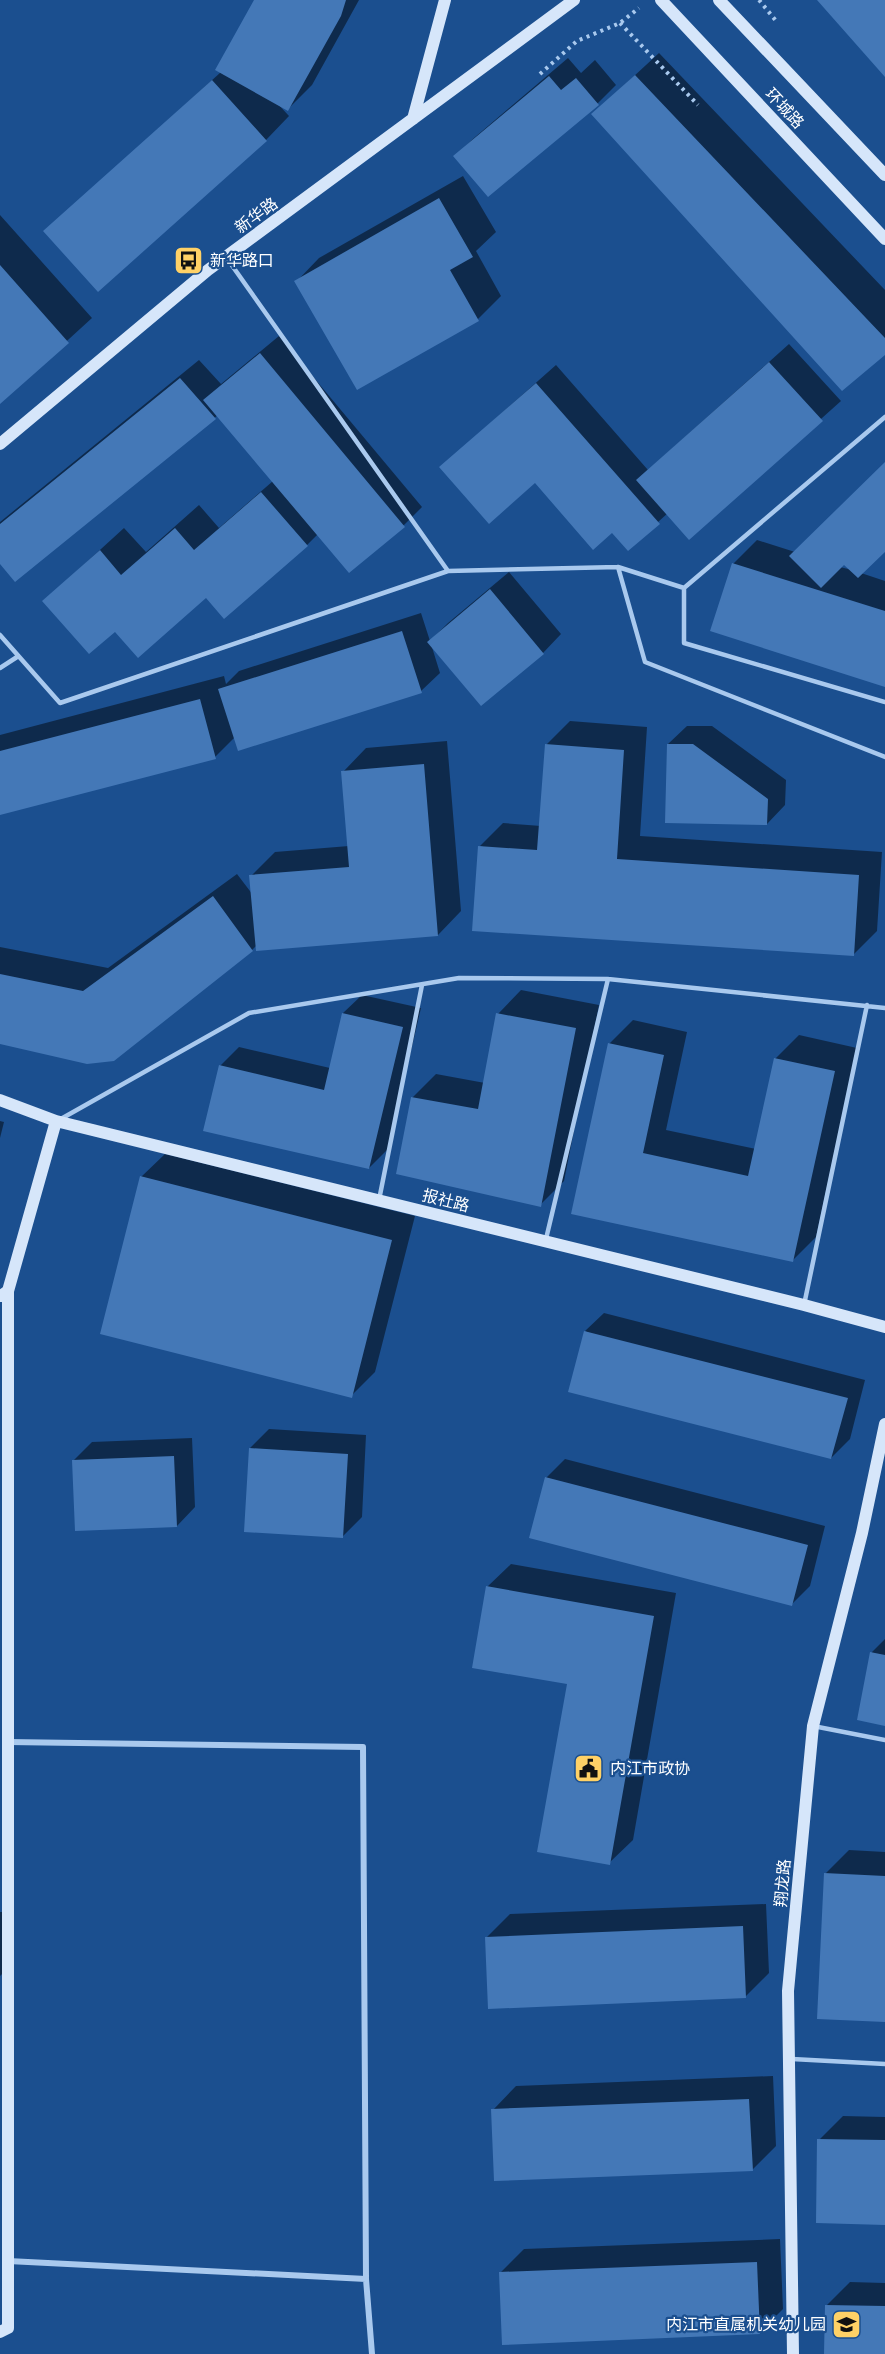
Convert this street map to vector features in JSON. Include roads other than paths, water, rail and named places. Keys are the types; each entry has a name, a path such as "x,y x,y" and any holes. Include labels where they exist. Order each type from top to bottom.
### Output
{"street":[{"path":"413,119 445,0"},
{"name":"新华路","path":"0,444 226,257 574,0"},
{"name":"环城路","path":"661,0 885,239"},
{"name":"环城路","path":"719,0 885,175"},
{"name":"报社路","path":"0,1100 56,1121 804,1305 885,1327"},
{"path":"0,2332 8,2328 8,1742 4,1294 56,1121"},
{"name":"翔龙路","path":"793,2354 788,1991 813,1726 862,1533 885,1424"},
{"path":"8,1742 363,1747 366,2279 372,2354"},
{"path":"8,2261 366,2279"}],"lane":[{"path":"226,257 448,571"},
{"path":"885,417 684,588 684,644 885,702"},
{"path":"618,567 645,662 885,758"},
{"path":"0,635 17,657 60,703 448,571 618,567 684,588"},
{"path":"0,668 17,657"},
{"path":"56,1121 249,1013 459,978 608,979 885,1008"},
{"path":"546,1242 608,979"},
{"path":"379,1200 422,985"},
{"path":"804,1305 867,1005"},
{"path":"813,1726 885,1740"},
{"path":"789,2059 885,2064"}],"place":[{"name":"新华路口","path":"189,260"},
{"name":"内江市政协","path":"589,1768"},
{"name":"内江市直属机关幼儿园","path":"847,2324"}]}
